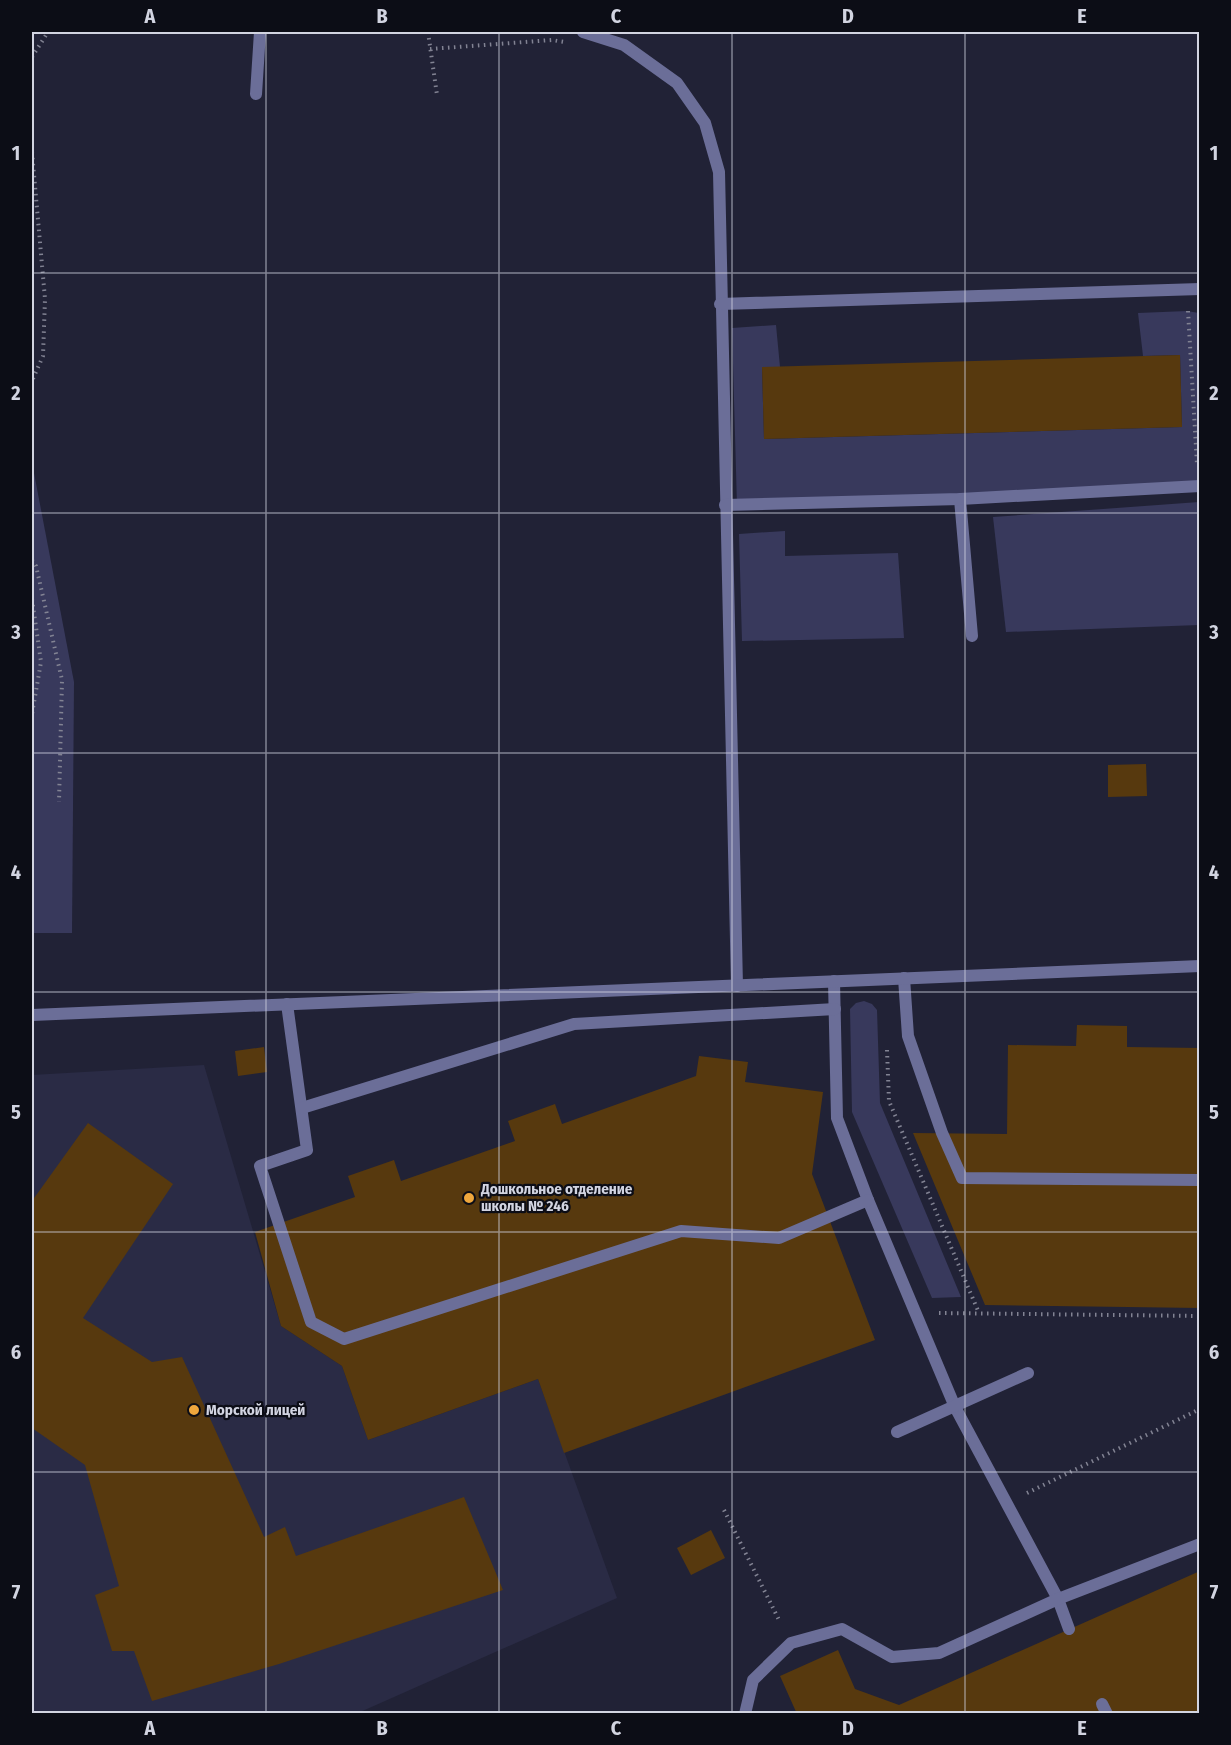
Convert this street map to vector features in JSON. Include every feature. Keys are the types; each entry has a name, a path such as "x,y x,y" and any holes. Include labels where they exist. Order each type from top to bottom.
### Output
{"lane":[{"path":"256,93 260,32"},
{"path":"583,32 624,45 677,82 705,123 718,171 737,986"},
{"path":"720,304 1200,289"},
{"path":"725,505 960,499 1199,486"},
{"path":"960,499 972,636"},
{"path":"32,1015 1200,966"},
{"path":"904,978 908,1036 942,1133 962,1178 1200,1180"},
{"path":"834,981 837,1118 868,1200 955,1407 1058,1599 1070,1629"},
{"path":"287,1004 307,1150 260,1166 311,1322 345,1339 681,1230 779,1238 868,1200"},
{"path":"302,1108 574,1024 835,1009"},
{"path":"897,1432 1028,1373"},
{"path":"745,1713 753,1680 791,1642 842,1629 892,1657 939,1653 1058,1599 1200,1544"}],"path":[{"path":"32,57 48,32"},
{"path":"428,32 437,95"},
{"path":"430,49 552,40 572,44"},
{"path":"32,152 45,299 43,356 32,381"},
{"path":"1187,311 1199,486"},
{"path":"32,560 36,566 62,680 59,802"},
{"path":"32,599 41,662 32,714"},
{"path":"32,676 39,675"},
{"path":"908,1036 886,1038 889,1101 979,1313"},
{"path":"915,1312 1200,1316"},
{"path":"1005,1503 1200,1409"},
{"path":"724,1510 791,1642"}],"shaded area":[{"path":"1187,311 1199,313 1199,486 737,506 732,328 776,325 780,367 762,368 764,439 1182,427 1180,355 1143,356 1138,313"},
{"path":"32,472 74,682 72,933 32,933"},
{"path":"1199,502 1199,625 1006,632 993,517"},
{"path":"785,531 785,556 898,553 904,638 742,641 739,534"},
{"path":"864,1001 872,1004 877,1010 880,1103 961,1297 932,1298 852,1112 850,1009 856,1003"},
{"name":"Морской лицей","path":"204,1065 281,1326 342,1366 368,1440 538,1379 617,1598 358,1713 32,1714 32,1075"}],"building":[{"path":"1180,355 1182,427 764,439 762,367"},
{"path":"1146,764 1147,796 1108,797 1108,765"},
{"path":"1077,1025 1127,1026 1127,1047 1200,1048 1200,1308 985,1305 913,1133 1007,1134 1008,1045 1076,1046"},
{"path":"264,1047 267,1072 238,1076 235,1051"},
{"path":"699,1056 748,1062 745,1082 823,1092 812,1174 875,1340 564,1453 538,1379 368,1440 342,1366 281,1326 255,1232 355,1197 348,1176 394,1160 401,1181 515,1141 508,1121 555,1104 562,1124 696,1076"},
{"path":"88,1123 173,1184 83,1318 152,1362 182,1357 264,1537 285,1527 296,1556 464,1497 503,1590 279,1664 152,1701 134,1651 112,1651 95,1595 119,1586 85,1465 32,1428 32,1201"},
{"path":"711,1530 725,1558 691,1575 677,1548"},
{"path":"1200,1571 1200,1714 797,1714 780,1676 838,1650 855,1689 899,1705"}],"place":[{"name":"Дошкольное отделение школы № 246","path":"469,1198"},
{"name":"Морской лицей","path":"194,1410"}]}
